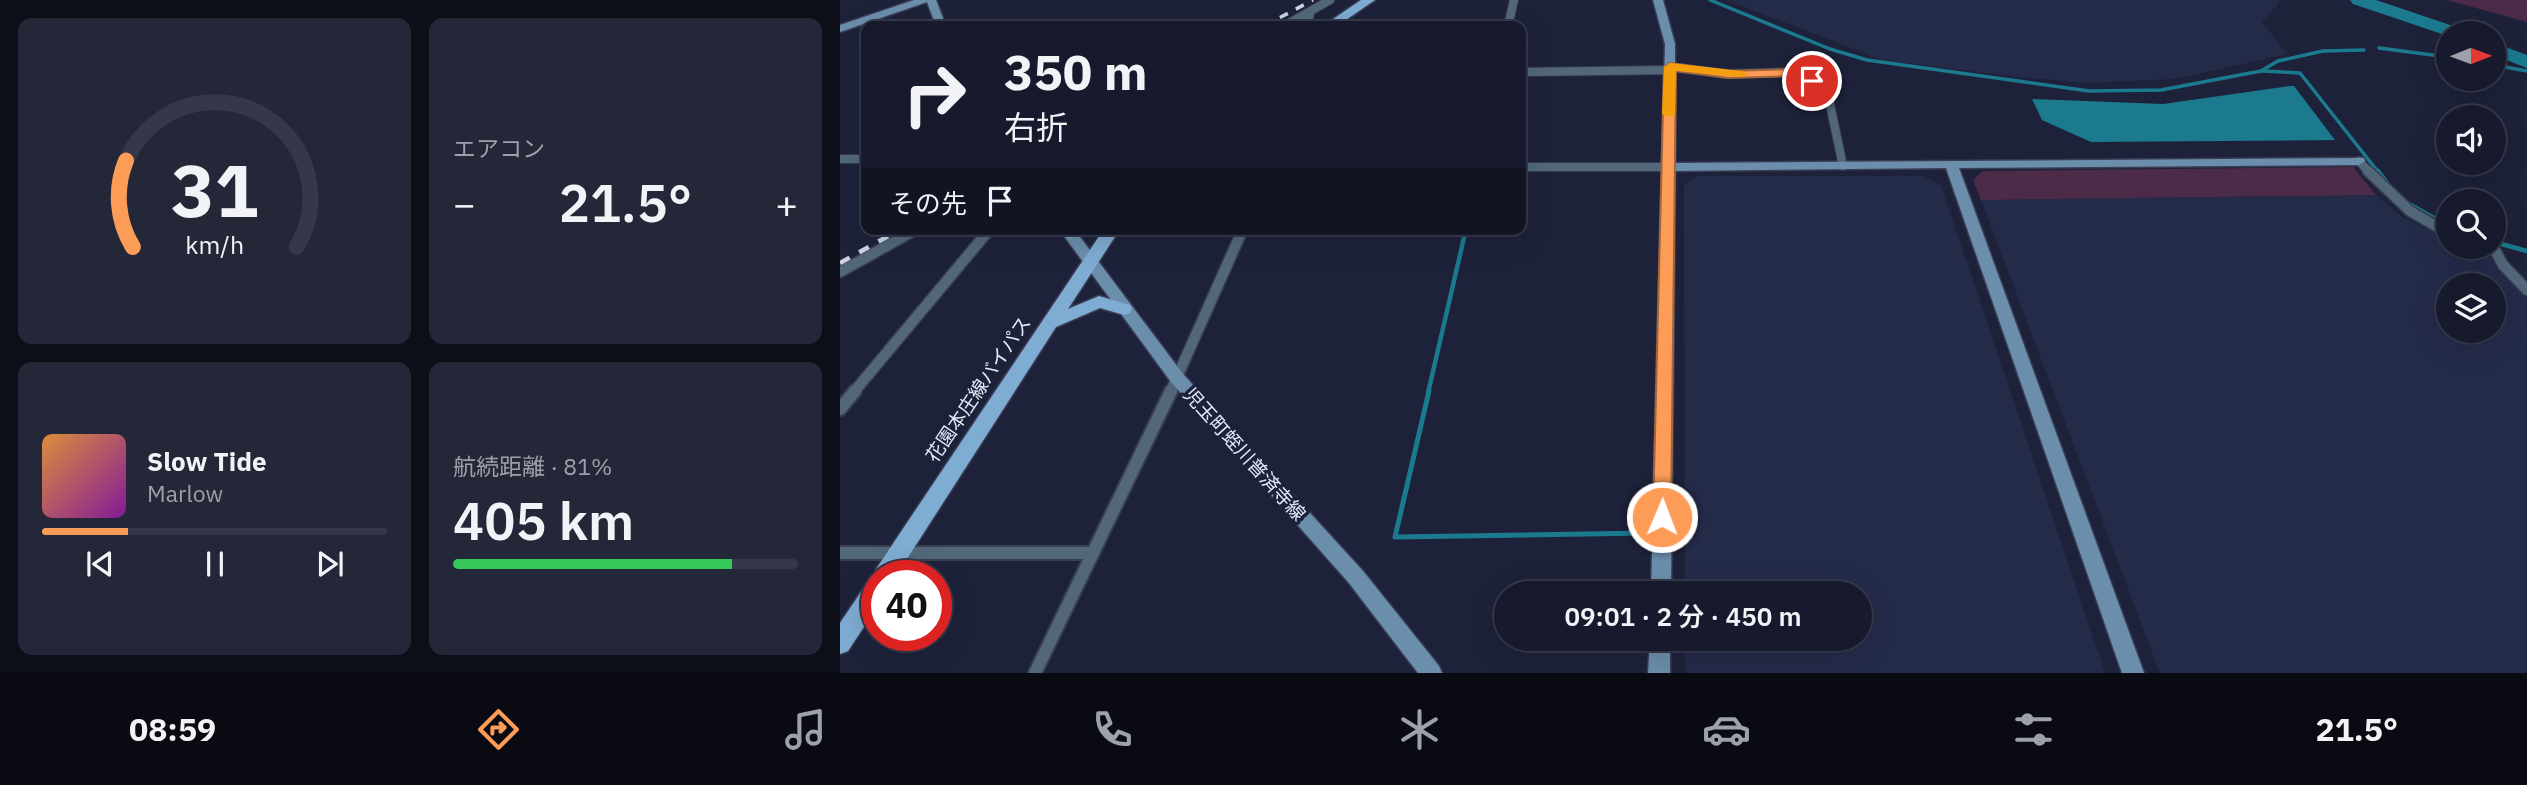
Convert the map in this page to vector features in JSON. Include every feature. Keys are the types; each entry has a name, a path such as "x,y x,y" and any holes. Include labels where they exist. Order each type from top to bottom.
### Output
{"main road":[{"path":"1337,21 1369,0"},
{"name":"花園本庄線バイパス","path":"894,560 1108,235"},
{"path":"1051,323 1073,311 1099,303 1124,309"},
{"path":"840,643 861,611"}],"street":[{"path":"863,21 924,0"},
{"path":"931,0 939,21"},
{"path":"1293,21 1330,0"},
{"path":"1509,21 1514,0"},
{"path":"1658,0 1670,44 1661,581"},
{"path":"1309,21 1310,12"},
{"path":"840,29 861,22"},
{"path":"1526,72 1670,68 1728,74 1798,72 1827,90 1843,166"},
{"path":"840,159 861,159"},
{"path":"1526,167 2358,161 2389,197 2411,214 2436,227"},
{"path":"1951,165 2133,673"},
{"path":"840,272 907,235"},
{"path":"840,409 985,235"},
{"name":"児玉町蛭川普済寺線","path":"1070,235 1177,378 1356,577 1431,673"},
{"path":"1034,673 1177,378 1240,235"},
{"path":"2500,259 2527,290"},
{"path":"840,553 1093,552"},
{"path":"1659,673 1660,651"}],"shaded area":[{"path":"1726,0 2277,0 2281,1 2262,22 2287,54 2175,79 2085,83 2009,76 1883,60"},
{"path":"2447,0 2527,0 2527,22"},
{"path":"2294,86 2335,140 2091,142 2042,120 2032,99 2163,104"},
{"path":"2353,167 2376,195 1981,200 1973,180 1983,171"},
{"path":"1697,176 1923,176 1941,185 2105,673 1686,673 1685,651 1872,651 1872,581 1685,581 1684,185"},
{"path":"2376,195 2401,216 2436,234 2436,259 2493,259 2506,273 2436,273 2436,343 2506,343 2506,273 2527,296 2527,673 2160,673 1981,200"}],"waterway":[{"path":"1710,0 1830,49 1867,60 2089,91 2161,90 2261,71 2278,61 2323,51 2364,50"},
{"path":"2359,0 2436,26"},
{"path":"2379,48 2436,55"},
{"path":"2506,54 2527,62"},
{"path":"2506,67 2527,71"},
{"path":"2262,71 2300,73 2379,173"},
{"path":"2378,171 2388,184"},
{"path":"2409,204 2436,219"},
{"path":"1428,393 1465,235"},
{"path":"2506,245 2527,251"},
{"path":"1429,391 1395,537 1647,533"}],"railway":[{"path":"1273,21 1313,0"},
{"path":"840,263 890,235"}],"slow traffic":[{"path":"1669,114 1670,67 1742,74"}],"route":[{"path":"1662,517 1670,67 1728,74 1798,72 1812,81"}]}
